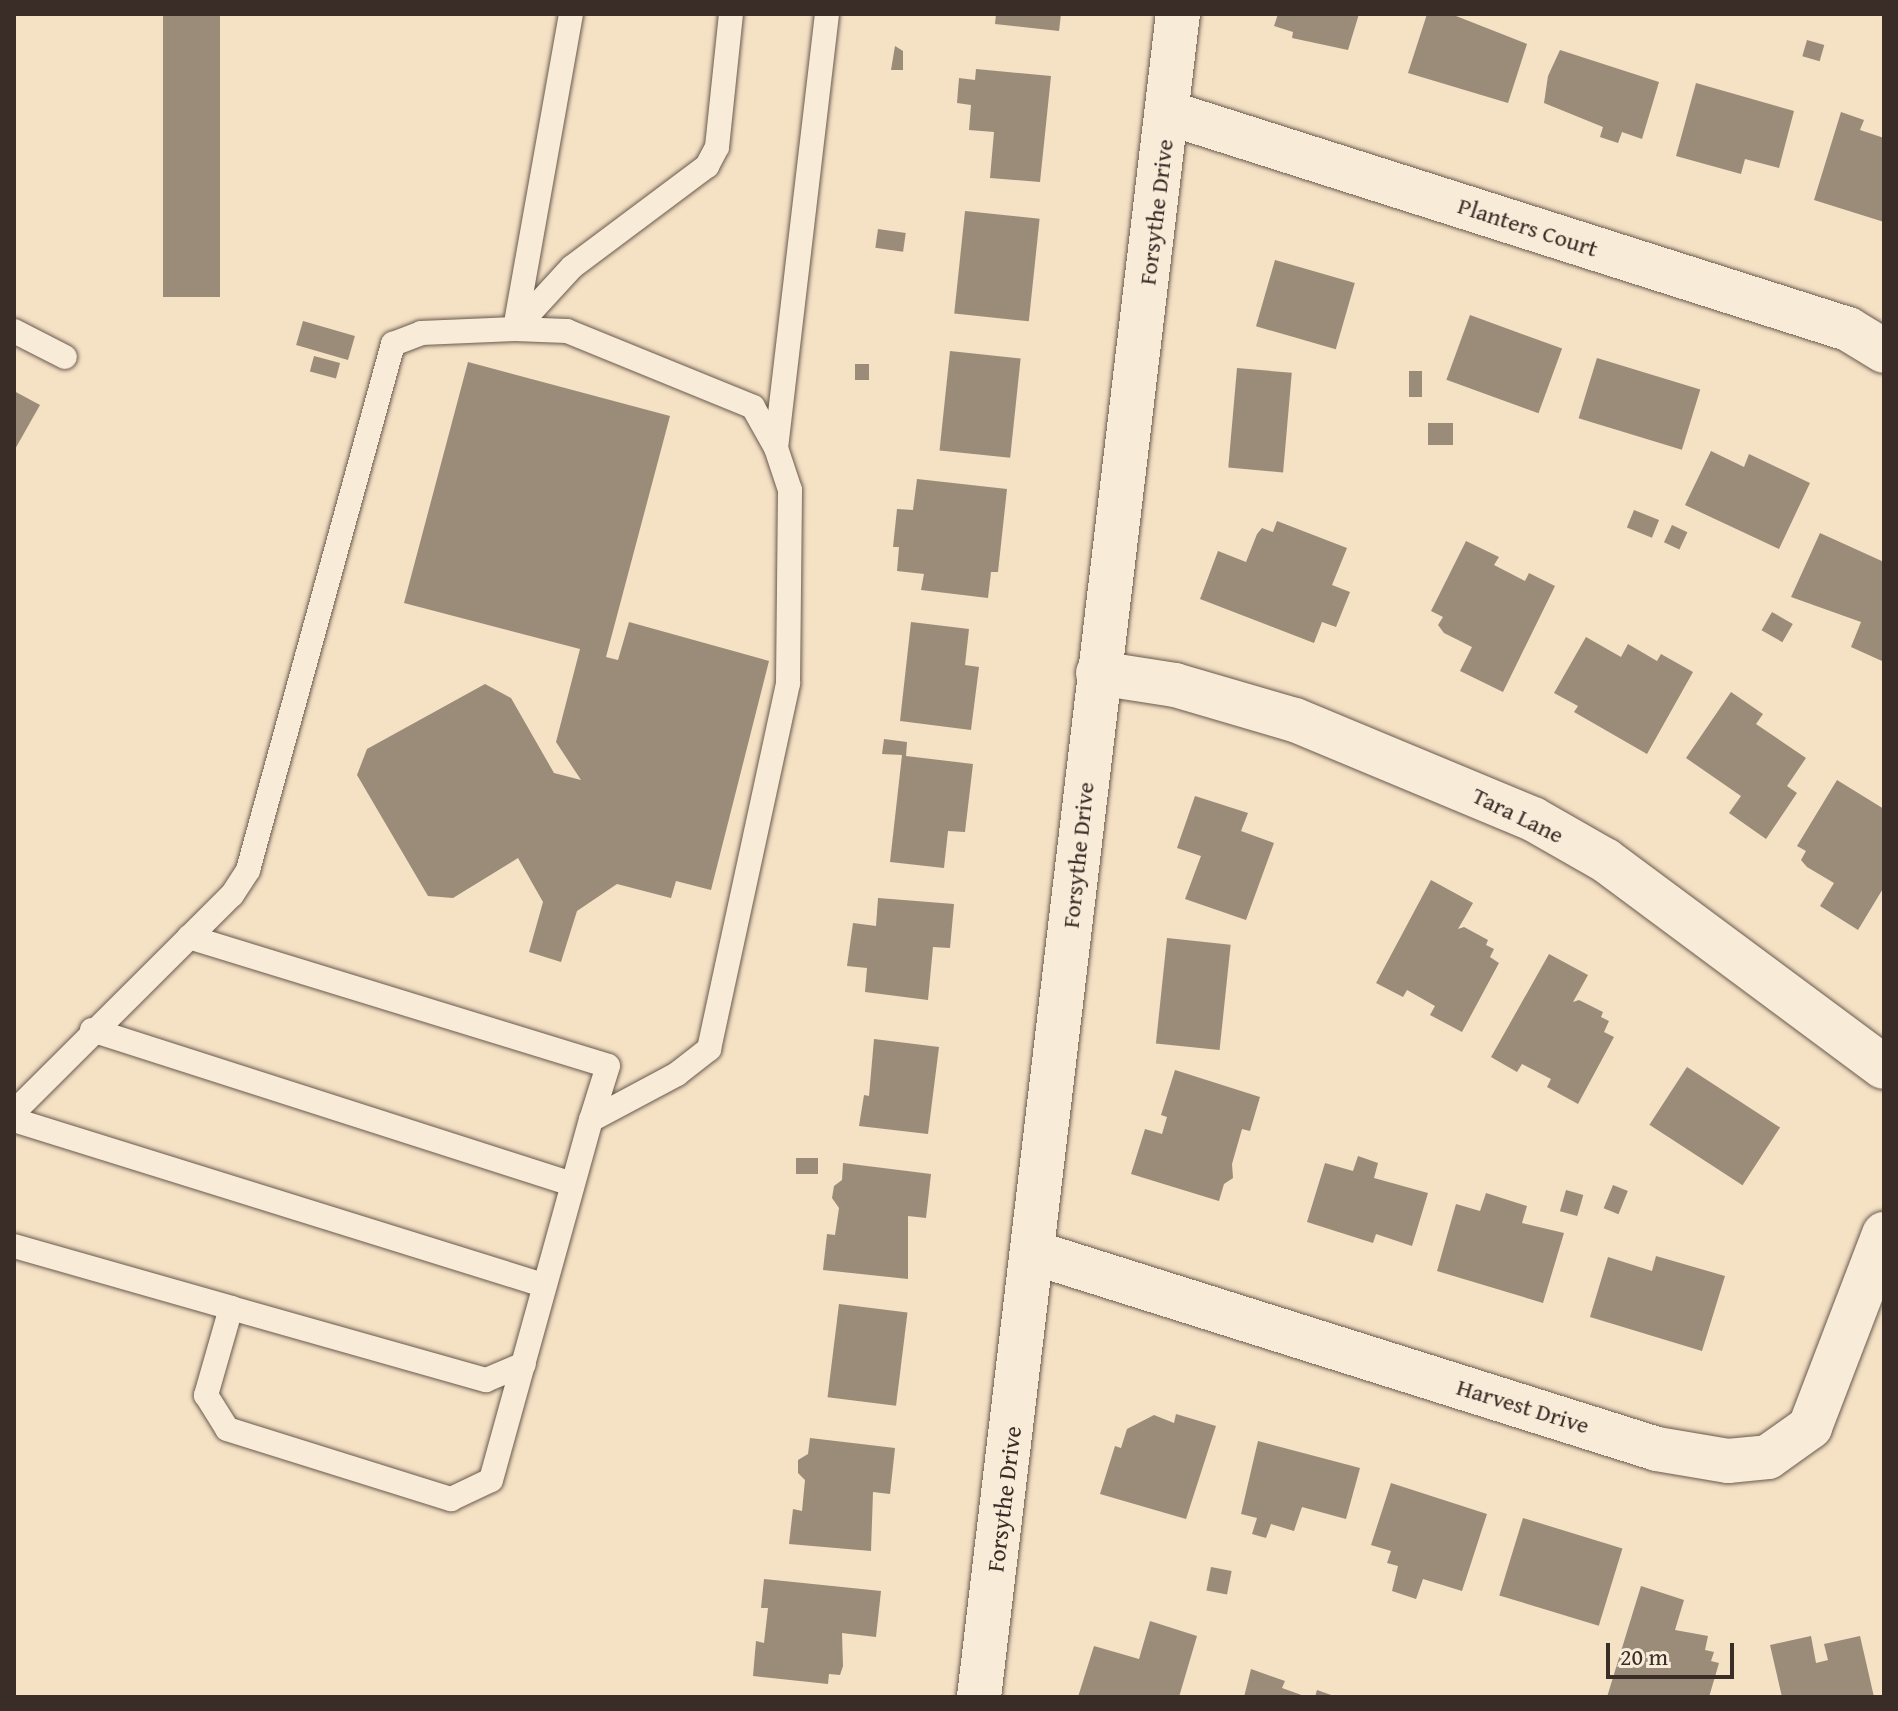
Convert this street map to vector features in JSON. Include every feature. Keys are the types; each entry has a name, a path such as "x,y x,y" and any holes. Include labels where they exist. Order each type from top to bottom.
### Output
{"street":[{"name":"Forsythe Drive","path":"979,1697 1035,1253 1098,673 1169,113 1178,14"},
{"name":"Planters Court","path":"1169,113 1848,329 1884,351"},
{"name":"Tara Lane","path":"1098,673 1175,685 1295,720 1533,819 1605,860 1884,1067"},
{"name":"Harvest Drive","path":"1035,1253 1657,1449 1728,1461 1768,1457 1810,1427 1884,1234"}],"lane":[{"path":"515,329 571,14"},
{"path":"515,329 572,267 707,166 717,147 731,14"},
{"path":"776,448 827,14"},
{"path":"14,1112 92,1030 232,895 248,870 393,344 421,333 515,329 567,331 753,407 776,448 790,490 788,683 709,1049 677,1074 591,1120"},
{"path":"14,331 65,357"},
{"path":"189,937 608,1066 543,1285 491,1480 451,1499 227,1429 206,1395 231,1308"},
{"path":"92,1030 572,1184"},
{"path":"14,1120 543,1285"},
{"path":"14,1246 486,1380 524,1364"}],"building":[{"path":"163,14 220,14 220,297 163,297"},
{"path":"996,14 1061,14 1059,31 995,24"},
{"path":"1278,14 1359,14 1348,50 1292,38 1293,32 1274,26"},
{"path":"1427,14 1451,14 1527,44 1508,103 1408,73"},
{"path":"1807,40 1824,45 1820,61 1802,56"},
{"path":"895,46 903,51 903,70 891,70"},
{"path":"1560,50 1659,82 1642,139 1622,132 1618,143 1600,137 1603,127 1544,103 1548,76"},
{"path":"976,69 1051,76 1040,182 990,178 994,132 969,130 971,105 957,103 959,78 975,80"},
{"path":"1696,83 1794,111 1779,168 1745,159 1741,174 1676,156"},
{"path":"1841,112 1864,120 1860,130 1884,138 1884,222 1814,200"},
{"path":"965,211 1040,219 1029,321 954,313"},
{"path":"878,229 906,233 903,252 875,248"},
{"path":"1275,260 1355,283 1336,349 1256,326"},
{"path":"1470,315 1562,349 1538,413 1446,380"},
{"path":"303,321 355,336 348,360 296,345"},
{"path":"950,351 1021,358 1010,458 940,450"},
{"path":"314,356 340,363 336,378 310,371"},
{"path":"1597,358 1700,390 1682,450 1579,418"},
{"path":"468,362 670,416 606,657 618,660 629,622 769,661 711,890 676,881 671,898 617,884 577,911 561,962 529,952 543,902 518,858 453,898 428,896 357,775 367,749 485,684 511,698 554,773 581,780 556,742 580,649 404,603"},
{"path":"855,364 869,364 869,380 855,380"},
{"path":"1237,368 1292,373 1283,472 1228,468"},
{"path":"1409,371 1422,371 1422,397 1409,397"},
{"path":"14,391 40,405 14,451"},
{"path":"1428,423 1453,423 1453,445 1428,445"},
{"path":"1711,451 1744,467 1749,454 1810,483 1779,549 1685,505"},
{"path":"917,479 1007,489 998,572 991,572 988,598 921,590 924,574 897,571 899,547 893,547 897,509 913,510"},
{"path":"1634,510 1659,520 1652,538 1627,528"},
{"path":"1277,521 1347,548 1332,585 1350,592 1336,627 1322,622 1314,643 1200,599 1218,551 1246,562 1257,534 1262,528 1273,532"},
{"path":"1672,525 1687,532 1679,549 1664,542"},
{"path":"1820,533 1884,562 1882,661 1851,647 1861,622 1791,597"},
{"path":"1466,541 1499,557 1494,565 1525,581 1529,573 1555,586 1503,692 1460,671 1472,647 1444,633 1438,625 1443,617 1431,611"},
{"path":"1772,612 1793,624 1782,642 1762,630"},
{"path":"911,622 969,629 965,665 979,667 971,730 900,721"},
{"path":"1586,637 1621,657 1628,644 1657,661 1661,654 1693,672 1647,754 1574,712 1578,706 1554,693"},
{"path":"1731,692 1763,714 1756,724 1806,758 1787,786 1797,793 1766,839 1729,813 1741,796 1686,758"},
{"path":"884,739 907,742 906,756 973,764 965,832 948,831 944,868 890,862 902,755 882,754"},
{"path":"1837,780 1884,809 1884,887 1858,930 1820,906 1834,883 1807,867 1801,860 1806,851 1797,846"},
{"path":"1195,796 1248,813 1241,831 1274,843 1246,920 1185,899 1201,856 1177,848"},
{"path":"1431,880 1473,903 1458,929 1464,927 1488,940 1486,945 1494,949 1490,957 1499,963 1462,1032 1430,1015 1435,1006 1407,990 1403,997 1376,983"},
{"path":"878,898 954,904 950,948 933,947 928,1000 865,992 867,968 847,966 853,923 876,926"},
{"path":"1167,938 1231,945 1220,1050 1156,1043"},
{"path":"1549,954 1588,975 1573,1002 1579,1000 1603,1012 1601,1017 1609,1021 1604,1032 1614,1037 1578,1104 1547,1087 1551,1079 1522,1064 1517,1072 1491,1057"},
{"path":"874,1039 939,1047 928,1134 859,1126 864,1095 869,1096"},
{"path":"1687,1067 1780,1127 1743,1185 1649,1125"},
{"path":"1175,1070 1260,1097 1250,1131 1242,1129 1232,1164 1233,1178 1224,1184 1219,1201 1131,1174 1145,1129 1162,1134 1167,1117 1161,1115"},
{"path":"1358,1156 1378,1163 1374,1178 1428,1193 1412,1246 1376,1234 1373,1243 1307,1222 1325,1163 1353,1171"},
{"path":"796,1158 818,1158 818,1174 796,1174"},
{"path":"843,1163 931,1174 926,1218 908,1216 908,1279 823,1270 827,1234 835,1235 839,1208 832,1198 834,1186 842,1180"},
{"path":"1613,1185 1628,1191 1618,1214 1604,1208"},
{"path":"1566,1190 1583,1195 1577,1216 1560,1211"},
{"path":"1486,1193 1527,1206 1522,1223 1564,1233 1543,1303 1437,1271 1456,1204 1480,1211"},
{"path":"1656,1256 1725,1276 1702,1351 1590,1317 1608,1257 1652,1271"},
{"path":"839,1304 907,1312 896,1406 828,1397"},
{"path":"1176,1414 1216,1426 1186,1519 1100,1494 1115,1446 1121,1448 1127,1429 1154,1415 1174,1423"},
{"path":"810,1438 895,1448 890,1494 873,1492 871,1551 789,1544 793,1509 802,1511 805,1480 798,1473 798,1460 808,1454"},
{"path":"1258,1441 1360,1468 1346,1519 1302,1507 1294,1531 1271,1524 1266,1538 1252,1534 1257,1518 1241,1514"},
{"path":"1391,1483 1487,1514 1462,1591 1423,1579 1416,1599 1392,1591 1398,1566 1387,1563 1391,1551 1371,1545"},
{"path":"1523,1518 1622,1548 1599,1626 1499,1595"},
{"path":"1211,1567 1232,1571 1227,1595 1206,1591"},
{"path":"764,1579 881,1591 876,1637 842,1633 843,1666 840,1675 829,1674 828,1684 753,1676 756,1641 764,1643 768,1608 761,1608"},
{"path":"1641,1586 1684,1600 1675,1630 1708,1636 1705,1650 1714,1652 1711,1661 1719,1663 1709,1697 1607,1697"},
{"path":"1150,1621 1197,1636 1179,1697 1078,1697 1094,1646 1139,1659"},
{"path":"1811,1636 1816,1663 1828,1660 1824,1644 1860,1636 1874,1697 1782,1697 1770,1645"},
{"path":"1251,1669 1285,1681 1282,1688 1307,1697 1244,1697"},
{"path":"1317,1690 1337,1697 1315,1697"}]}
